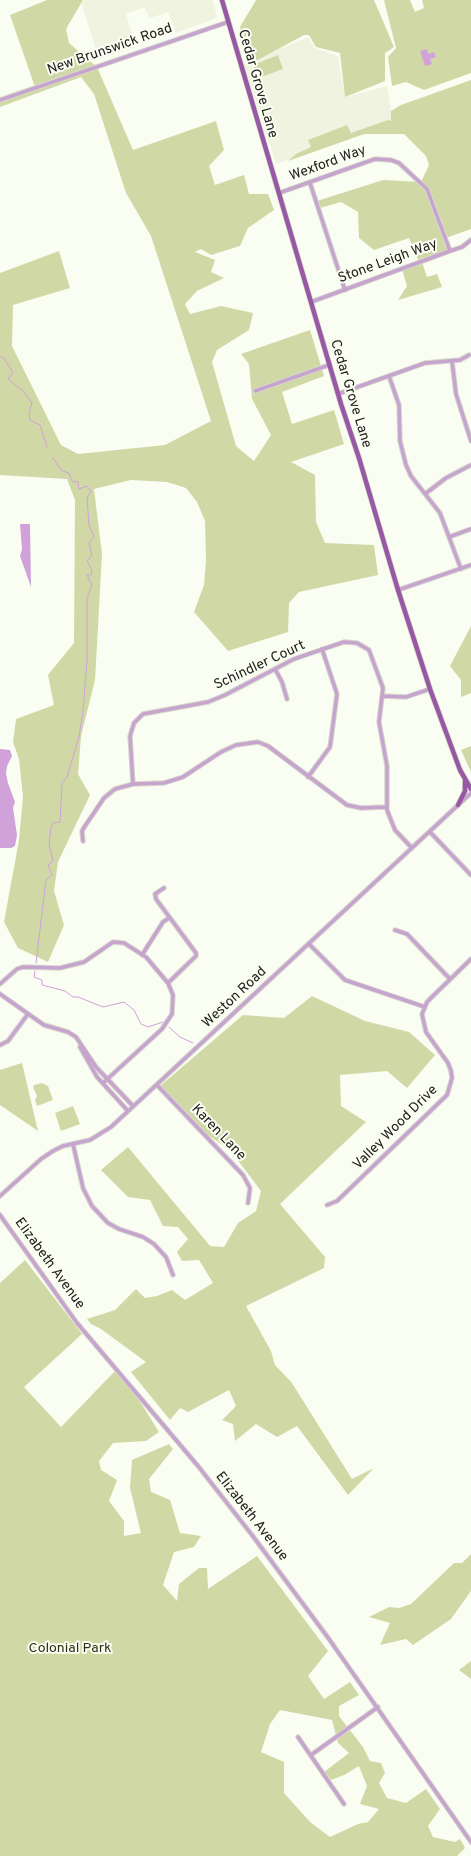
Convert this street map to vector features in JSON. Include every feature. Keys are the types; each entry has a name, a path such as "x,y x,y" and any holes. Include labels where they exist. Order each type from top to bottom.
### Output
{"main road":[{"name":"Cedar Grove Lane","path":"224,0 228,22 329,365 398,590 430,689 464,777 471,789"},
{"path":"458,805 465,791 464,777"}],"street":[{"name":"New Brunswick Road","path":"0,100 228,22"},
{"name":"Wexford Way","path":"279,193 375,159 387,159 395,162 427,189 450,251"},
{"path":"310,182 345,290"},
{"name":"Stone Leigh Way","path":"311,302 462,247 471,240"},
{"path":"338,394 430,362 452,361 463,359 469,355"},
{"path":"452,361 456,394 471,441"},
{"path":"255,391 329,365"},
{"path":"389,376 399,404 401,452 411,476 440,513 461,569"},
{"path":"425,494 446,478 471,465"},
{"path":"449,537 471,529"},
{"path":"398,590 471,565"},
{"name":"Schindler Court","path":"133,784 130,736 134,723 137,719 149,713 208,702 225,695 294,659 322,649 344,642 362,645 369,650 383,688 379,722 387,766 387,807 391,824 412,848"},
{"path":"308,777 330,747 337,694 322,649"},
{"path":"275,669 282,682 287,699"},
{"path":"382,696 406,697 430,689"},
{"path":"83,841 82,830 104,798 115,789 133,784 164,783 183,777 221,752 236,745 258,742 268,746 347,805 361,808 387,807"},
{"name":"Weston Road","path":"1,1195 48,1154 57,1149 90,1140 101,1134 128,1111 471,793"},
{"path":"430,832 471,875"},
{"path":"164,888 155,894 156,899 196,953 196,956 168,982"},
{"path":"142,955 163,922 169,918"},
{"path":"395,930 407,934 450,979"},
{"path":"0,984 17,968 60,968 74,966 84,962 113,942 124,943 142,955 157,968 168,982 173,1001 172,1014 166,1024 103,1083"},
{"path":"309,944 345,980 426,1007 433,996 471,959"},
{"path":"0,994 44,1025 68,1032 76,1037 94,1064 133,1106"},
{"name":"Valley Wood Drive","path":"327,1205 337,1201 447,1095 451,1083 451,1071 448,1063 426,1032 422,1014 426,1007"},
{"path":"0,1045 8,1041 28,1014"},
{"path":"76,1037 91,1070 128,1111"},
{"name":"Karen Lane","path":"157,1085 243,1175 250,1188 248,1203"},
{"path":"73,1144 83,1188 92,1206 108,1223 119,1229 143,1236 154,1244 166,1257 173,1275"},
{"name":"Elizabeth Avenue","path":"0,1215 78,1323 195,1463 249,1531 378,1707 471,1842"},
{"path":"311,1755 378,1707"},
{"path":"298,1737 344,1804"}],"shaded area":[{"path":"86,0 213,0 217,18 176,33 168,12 150,18 144,7 126,14 136,47 99,59 81,2"},
{"path":"308,37 315,48 338,56 345,97 387,86 394,124 276,164 244,64"},
{"path":"427,49 428,54 434,52 436,57 430,59 432,64 425,66 420,51"},
{"path":"20,524 30,524 31,587 20,556 22,549"},
{"path":"0,749 10,750 12,756 7,766 6,774 15,802 13,808 17,835 15,846 11,848 0,848"}],"green space":[{"path":"47,0 83,0 66,29 69,43 97,67 133,150 216,121 224,150 209,166 215,185 244,175 249,194 268,194 274,210 248,228 240,246 211,255 201,249 195,252 215,260 211,272 224,278 197,291 185,304 190,314 221,306 253,313 249,330 217,350 212,362 236,446 254,461 271,435 252,399 249,364 241,354 310,330 324,376 282,392 292,424 334,410 344,444 291,462 315,475 316,522 325,543 374,545 378,575 299,592 289,603 288,632 228,651 194,612 204,585 206,561 205,521 197,502 186,488 167,482 131,480 94,489 102,554 95,680 81,736 78,774 90,795 58,862 54,891 64,925 48,962 18,948 4,922 19,840 23,797 19,759 13,742 16,719 54,705 48,675 74,643 75,500 67,479 0,475 0,273 59,251 70,288 13,305 12,346 61,445 78,454 165,445 211,421 151,236 126,193 94,94 81,77 0,107 0,102 36,90 10,15"},
{"path":"256,0 374,0 394,47 385,53 385,81 345,97 340,53 316,47 309,35 304,35 256,61 247,59 240,27"},
{"path":"384,0 410,0 415,12 424,8 422,0 471,0 471,73 424,90 406,82 392,86 388,57 396,48"},
{"path":"278,55 283,69 259,78 253,65"},
{"path":"471,80 471,229 443,239 449,251 422,262 427,277 437,274 442,287 398,300 407,286 402,269 419,262 409,238 374,250 359,238 358,212 341,202 320,208 317,201 383,180 421,182 429,165 426,156 404,134 364,134 288,161 296,154 311,147 308,140 347,125 351,133 388,120 391,121 391,111 401,105"},
{"path":"471,626 471,693 461,697 461,680 450,666"},
{"path":"471,746 471,772 461,750"},
{"path":"312,996 365,1021 409,1032 435,1055 407,1088 387,1071 340,1075 341,1106 366,1122 280,1204 325,1257 324,1268 246,1306 271,1351 275,1365 292,1383 352,1479 374,1468 348,1495 297,1426 277,1437 256,1424 235,1441 233,1424 222,1420 236,1406 229,1390 188,1412 180,1408 170,1420 131,1372 146,1362 101,1329 91,1324 87,1319 115,1310 136,1289 145,1298 157,1296 172,1290 185,1300 213,1283 199,1260 182,1261 177,1252 188,1239 178,1227 163,1226 150,1200 128,1197 101,1170 128,1147 210,1246 224,1247 238,1223 256,1211 261,1191 230,1150 208,1135 160,1086 243,1015 284,1018"},
{"path":"22,1063 38,1131 0,1105 0,1070"},
{"path":"42,1083 48,1086 53,1100 37,1106 35,1100 37,1096 33,1087 34,1085"},
{"path":"73,1106 80,1124 61,1131 55,1113"},
{"name":"Colonial Park","path":"25,1260 82,1334 24,1387 61,1427 115,1371 139,1400 159,1432 146,1441 113,1443 99,1461 101,1470 117,1480 109,1501 124,1521 124,1536 141,1533 130,1488 132,1460 169,1444 173,1449 149,1479 151,1492 170,1500 180,1533 201,1536 194,1547 174,1552 163,1585 177,1601 179,1584 199,1568 207,1568 208,1589 257,1556 328,1651 308,1676 324,1699 350,1682 359,1695 339,1706 339,1716 363,1747 370,1761 381,1763 385,1773 379,1783 387,1798 406,1803 426,1789 440,1809 428,1826 433,1837 455,1842 460,1839 465,1848 457,1856 0,1856 0,1283","holes":["280,1710 332,1720 338,1743 349,1753 324,1772 331,1780 344,1775 359,1766 367,1786 360,1804 379,1809 368,1822 358,1824 330,1837 310,1822 284,1793 284,1762 261,1752 270,1724"]},
{"path":"471,1554 471,1591 451,1619 413,1645 406,1639 380,1645 390,1623 369,1617 389,1607 399,1608 411,1604 454,1563 462,1563"},
{"path":"471,1661 471,1679 459,1670"}],"waterway":[{"path":"0,356 4,358 13,373 8,379 23,391 32,403 29,413 30,420 40,425 47,447"},
{"path":"36,963 46,880 52,875 48,865 53,861 49,844 51,827 53,823 60,822 62,783 67,777 79,737 83,711 87,660 87,598 92,585 87,575 91,575 92,570 87,561 92,555 89,543 94,537 89,525 87,498 91,491 87,486 79,489 78,482 72,481 69,473 62,471 52,457"},
{"path":"35,971 34,977 42,980 42,985 65,991 73,997 78,997 103,1007 124,1002 134,1010 141,1024 148,1027 163,1022"},
{"path":"169,1027 180,1037 193,1043"}]}
